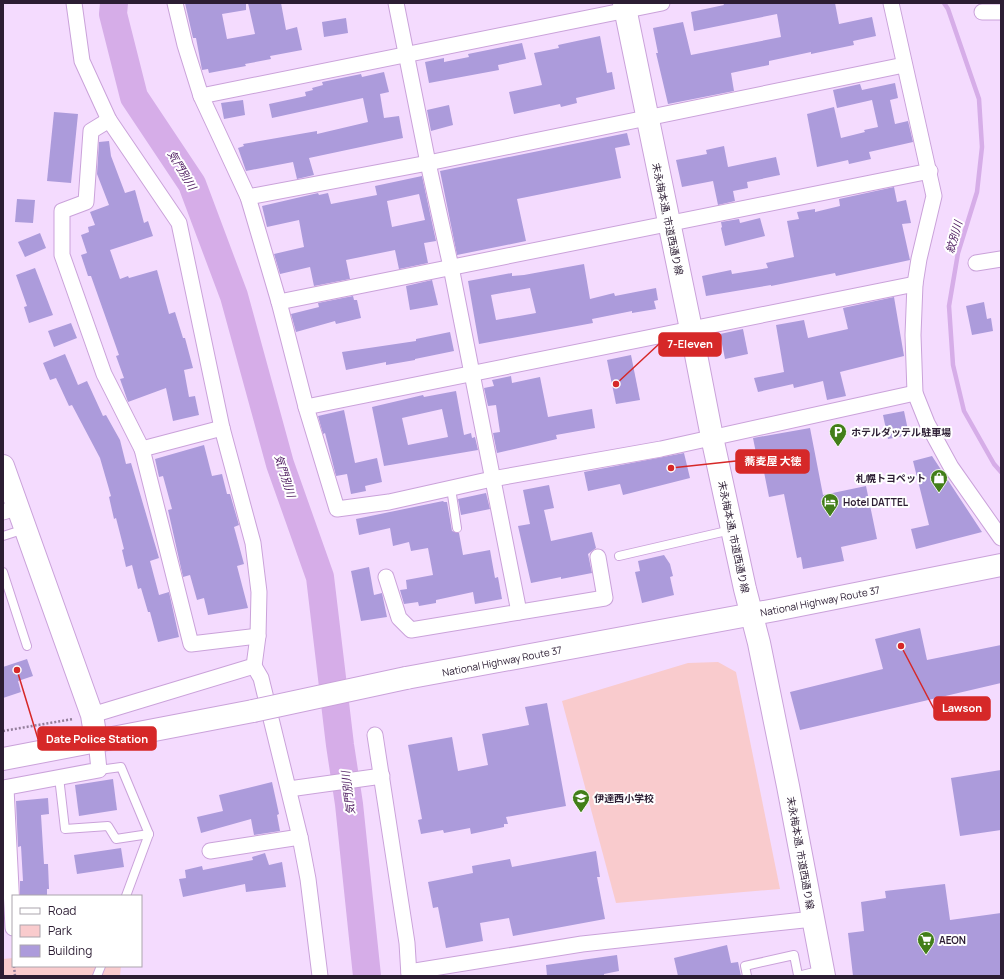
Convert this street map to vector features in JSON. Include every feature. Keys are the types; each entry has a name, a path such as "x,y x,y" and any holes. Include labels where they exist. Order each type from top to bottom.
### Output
{"main road":[{"name":"末永梅本通, 市道西通り線","path":"625,7 712,437 751,614 759,643 787,779 823,973"},
{"path":"3,466 11,509 26,528 92,715 96,740"},
{"name":"National Highway Route 37","path":"3,759 253,710 406,678 1001,566"}],"street":[{"path":"74,3 82,61 109,120 179,223 222,428 253,544 259,592 258,636 254,666 261,678 292,788 308,879 320,976"},
{"path":"175,3 185,45 201,96 214,128 248,197 279,302 306,407 337,509 389,502 492,479 660,449 916,393"},
{"path":"396,3 428,163 451,267 519,612"},
{"path":"201,96 625,7 662,3"},
{"path":"891,3 904,65 930,171 934,196 919,259 915,284 913,334 916,393 927,423 951,467 1001,538"},
{"path":"982,12 1001,12"},
{"path":"248,197 428,163 904,65"},
{"path":"109,120 91,131 86,202 62,211 62,255 104,374 142,449 191,644 258,636"},
{"path":"279,302 930,171"},
{"path":"976,263 1001,259"},
{"path":"306,407 915,284"},
{"path":"142,449 222,428"},
{"path":"386,577 398,618 411,630 605,598 598,557"},
{"path":"92,715 254,666"},
{"path":"375,735 375,777 407,943 409,974 582,944 813,920"},
{"path":"12,910 5,788 99,770 96,740"},
{"path":"292,788 375,777"},
{"path":"210,851 300,837"}],"lane":[{"path":"451,488 457,528"},
{"path":"3,536 26,528"},
{"path":"619,556 732,530"},
{"path":"3,572 27,646"},
{"path":"99,770 120,767 149,834 126,895"},
{"path":"59,777 65,829 108,826 116,839 149,834"},
{"path":"747,976 745,966 794,955 798,976 823,973"}],"path":[{"path":"3,731 92,715"}],"green space":[{"path":"718,662 736,672 780,889 616,903 562,701 688,663"},
{"path":"12,958 12,967 121,967 120,976 3,976 3,959"}],"building":[{"path":"185,3 246,3 246,10 222,14 227,39 255,34 248,3 281,3 286,30 297,27 302,50 270,56 271,59 245,64 246,66 209,73 208,69 202,70 196,38 193,38"},
{"path":"723,3 835,3 839,24 872,17 876,36 853,41 854,45 769,61 769,65 731,73 734,91 668,104 656,53 658,53 653,28 683,22 691,55 781,37 777,14 694,31 691,12 724,5"},
{"path":"346,18 348,33 324,37 322,22"},
{"path":"600,36 607,73 612,72 615,89 576,98 577,103 561,107 560,104 514,114 509,92 542,85 534,53 559,48 558,45"},
{"path":"522,43 526,59 498,65 499,70 429,83 425,62 444,58 444,62 469,57 468,54"},
{"path":"384,72 389,92 380,94 384,118 399,116 403,138 309,158 314,175 297,179 293,162 246,171 238,148 244,146 243,144 317,131 317,134 368,122 363,98 272,118 269,104 306,96 305,92 323,85 322,82 361,74 362,77"},
{"path":"895,83 898,98 890,100 895,124 908,121 913,142 869,152 871,159 849,164 848,160 817,167 807,114 834,107 841,138 865,132 864,130 878,127 872,100 837,108 833,90 860,84 862,90"},
{"path":"243,100 245,115 224,119 221,103"},
{"path":"449,105 453,125 431,131 427,110"},
{"path":"54,112 78,114 71,183 47,181"},
{"path":"627,133 630,145 615,148 621,178 517,199 526,241 457,255 440,171"},
{"path":"109,141 111,156 125,193 135,190 144,223 148,221 153,236 110,250 120,279 157,270 169,314 175,312 183,338 185,338 193,368 184,370 189,397 195,396 199,415 173,421 166,388 128,402 120,379 124,378 116,356 119,355 91,276 88,276 81,255 87,253 81,235 89,232 88,227 95,225 90,212 109,205 97,174 99,142"},
{"path":"724,146 728,167 776,157 780,175 747,182 748,188 733,191 735,201 718,205 713,181 682,187 676,160 707,154 706,150"},
{"path":"422,176 436,241 424,243 428,263 399,269 395,250 346,260 350,279 314,286 310,267 280,274 274,254 304,247 299,220 267,227 262,206 318,193 319,195 328,193 331,204 377,195 375,186","holes":["419,194 425,220 392,227 387,201"]},
{"path":"894,187 897,202 906,200 911,223 902,224 910,260 836,276 835,273 771,286 706,296 702,276 731,270 732,274 768,268 766,263 794,257 787,221 799,219 797,212 815,209 815,212 840,206 839,199"},
{"path":"17,199 35,200 33,223 15,222"},
{"path":"760,218 765,236 725,246 721,222 739,219 740,223"},
{"path":"40,233 46,248 25,257 18,242"},
{"path":"584,264 590,299 614,293 615,296 656,288 658,300 654,301 656,309 632,313 632,311 592,319 593,323 479,344 468,281 512,273 512,276","holes":["530,288 536,313 496,320 491,295"]},
{"path":"35,268 53,315 29,323 24,307 27,306 16,275"},
{"path":"432,280 438,305 410,310 406,286"},
{"path":"353,296 354,300 357,300 361,318 336,324 335,321 296,332 291,314 319,307 318,303"},
{"path":"894,297 904,356 840,372 846,396 827,400 823,381 794,388 793,384 758,392 754,378 784,372 776,325 804,320 808,338 848,329 843,308"},
{"path":"984,302 987,319 991,318 993,331 972,335 966,306"},
{"path":"71,323 77,338 54,347 48,331"},
{"path":"743,329 748,354 725,359 720,334"},
{"path":"450,332 454,351 415,360 386,365 386,362 346,370 342,352 416,341 416,339"},
{"path":"65,354 78,385 87,381 103,416 106,415 120,440 126,464 131,463 159,558 150,561 159,595 169,592 179,637 158,642 150,612 148,612 141,588 138,589 132,565 126,567 122,550 124,549 116,518 114,519 109,497 111,496 100,458 72,405 69,406 56,378 50,380 43,363"},
{"path":"631,355 640,400 616,404 607,360"},
{"path":"511,376 512,383 540,377 548,417 592,409 595,428 556,435 557,439 497,453 493,433 500,432 496,405 488,406 484,388 494,386 492,380"},
{"path":"456,391 464,435 471,433 472,438 475,437 478,450 384,466 372,407 423,395 424,397","holes":["442,409 448,437 408,445 402,418"]},
{"path":"344,410 355,463 377,458 382,482 365,486 366,491 351,494 347,474 336,476 325,433 323,434 318,416"},
{"path":"904,411 909,435 888,439 883,415"},
{"name":"Hotel DATTEL","path":"810,428 823,495 866,486 877,539 841,547 844,561 803,569 801,557 797,558 784,494 769,497 763,467 759,468 753,438"},
{"path":"204,445 212,476 222,474 227,494 230,494 239,525 234,527 244,564 237,566 248,608 208,615 204,598 197,600 190,575 183,577 168,510 172,509 163,476 159,477 155,459"},
{"path":"684,453 690,478 623,495 620,484 588,491 584,472"},
{"name":"札幌トヨペット","path":"932,456 982,532 916,549 911,529 929,525 913,461"},
{"path":"549,485 554,508 544,510 551,541 592,532 596,548 588,554 592,573 531,583 518,526 530,524 523,490"},
{"path":"486,493 490,509 461,515 458,499"},
{"path":"443,501 447,502 452,531 459,533 463,555 490,550 495,578 498,577 502,599 475,604 473,592 436,600 436,603 419,606 418,602 404,604 400,590 407,589 406,580 433,575 428,548 411,551 409,542 393,546 390,528 359,535 356,519"},
{"path":"664,555 670,564 673,576 670,577 674,595 642,603 635,572 640,571 638,561"},
{"path":"369,567 374,595 382,593 387,617 361,621 351,571"},
{"path":"920,628 927,660 1001,645 1001,683 800,730 790,692 883,669 875,639"},
{"path":"27,659 33,676 18,681 21,692 3,698 3,667"},
{"path":"547,703 566,806 506,817 508,824 504,824 504,827 471,834 470,828 444,833 443,830 421,834 418,820 422,819 408,745 452,737 458,771 488,765 482,734 529,725 525,707"},
{"path":"1001,770 1001,830 960,836 951,778"},
{"path":"113,779 117,810 79,816 75,785"},
{"path":"272,782 279,814 277,815 280,831 254,835 251,819 201,833 197,817 223,811 219,795"},
{"path":"48,798 49,814 41,815 44,864 48,864 49,889 47,889 47,895 20,895 20,881 23,881 21,846 18,847 16,801"},
{"path":"121,848 124,867 77,874 74,855"},
{"path":"596,851 600,877 597,877 605,919 513,936 509,918 480,923 483,941 446,948 438,907 433,908 428,882 473,873 472,866 510,859 512,867"},
{"path":"265,853 269,865 282,862 286,887 246,892 245,884 183,897 179,879 186,878 185,870 202,866 203,870 253,860 252,857"},
{"name":"AEON","path":"945,884 950,920 1001,913 1001,976 853,976 848,933 864,931 861,902 886,898 885,891"},
{"path":"727,945 731,963 738,962 741,976 678,976 674,958"},
{"path":"617,955 619,971 604,974 604,976 547,976 546,965"}],"waterway":[{"name":"気門別川","path":"114,3 113,14 134,97 192,184 234,296 280,464 320,577 340,745 349,804 367,976"},
{"name":"紋別川","path":"944,3 948,9 979,99 982,147 977,192 958,253 949,306 953,365 964,411 994,464 1001,472"}],"place":[{"name":"7-Eleven","path":"616,384"},
{"name":"ホテルダッテル駐車場","path":"838,447"},
{"name":"蕎麦屋 大徳","path":"671,468"},
{"name":"札幌トヨペット","path":"939,493"},
{"name":"Hotel DATTEL","path":"830,517"},
{"name":"Lawson","path":"901,646"},
{"name":"Date Police Station","path":"17,670"},
{"name":"伊達西小学校","path":"581,813"},
{"name":"AEON","path":"926,955"}]}
